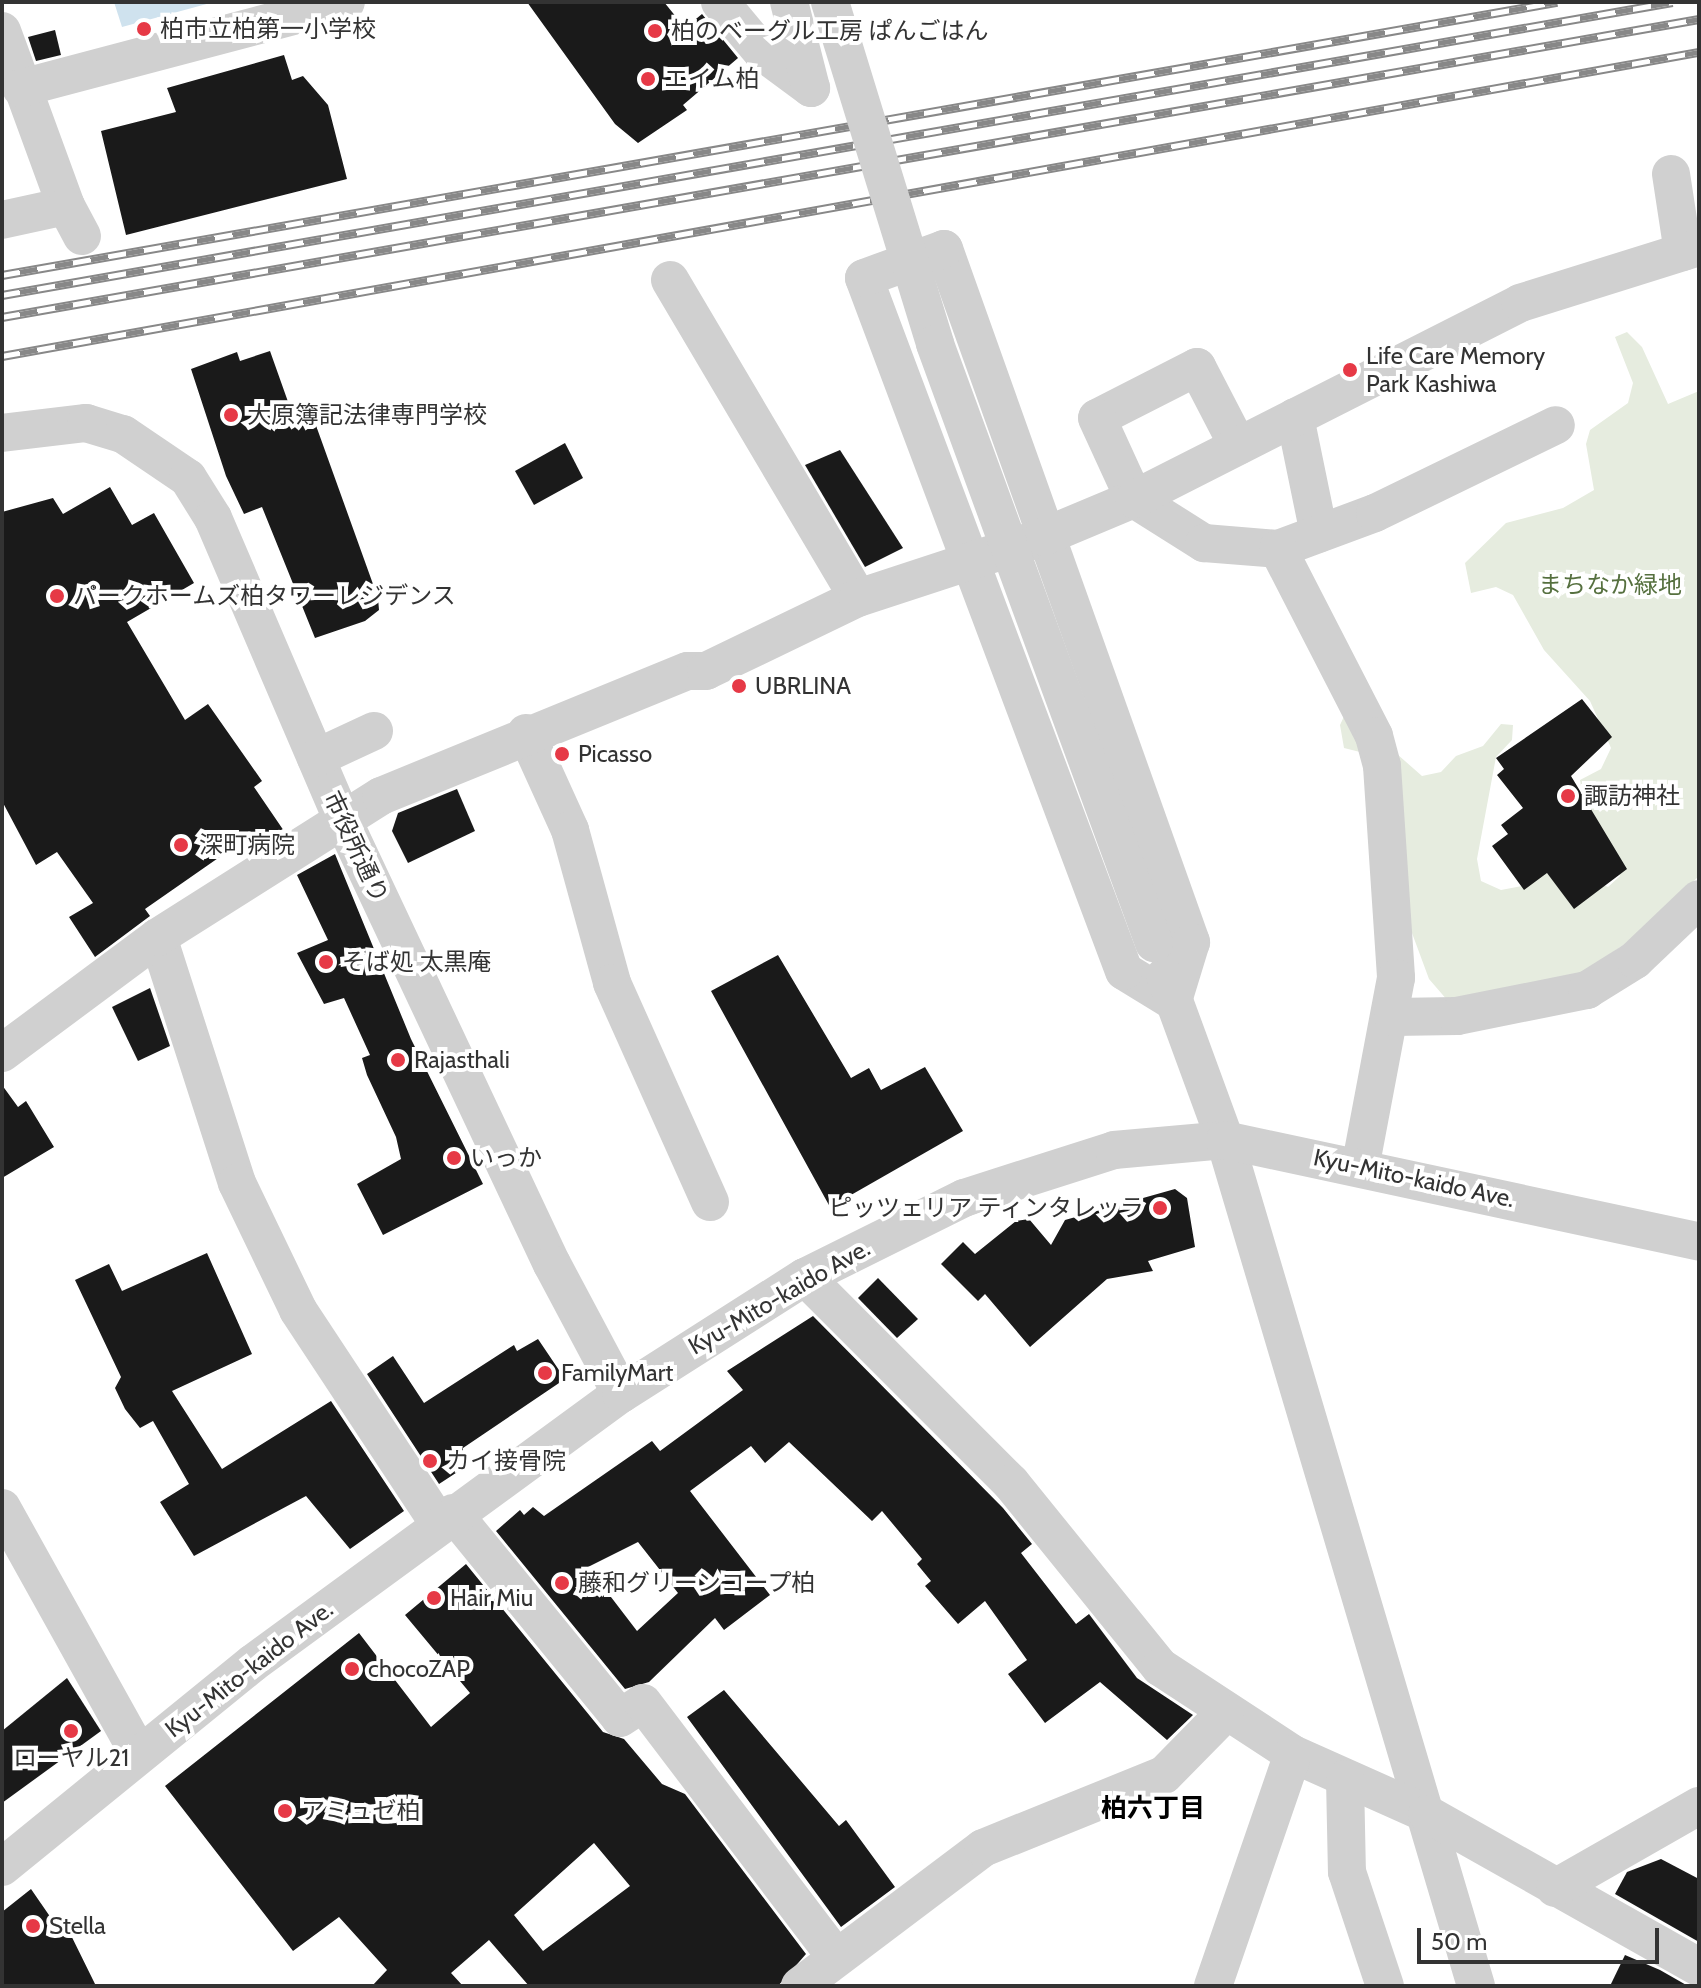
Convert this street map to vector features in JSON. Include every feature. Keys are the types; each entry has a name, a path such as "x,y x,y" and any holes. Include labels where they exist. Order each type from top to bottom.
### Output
{"street":[{"path":"21,88 346,2"},
{"path":"720,2 762,52 811,88 798,6"},
{"path":"830,2 935,344 1225,1140 1476,1986"},
{"path":"2,31 21,88 74,221 2,220"},
{"path":"2,1053 158,937 341,816 526,733 688,671 706,671 858,598 1043,537 1134,499 1520,303 1691,250 1671,174"},
{"path":"944,249 1043,537 1191,942 1173,1001 1124,971 864,278 944,249"},
{"path":"670,280 858,598"},
{"path":"1238,446 1197,367 1097,418 1134,499 1204,543 1278,549 1319,534 1556,425"},
{"path":"1295,417 1319,534"},
{"name":"市役所通り","path":"2,433 86,423 123,434 178,468 213,518 341,816 621,1394"},
{"path":"1278,549 1374,736 1382,766 1395,916 1393,1017 1361,1164"},
{"path":"316,758 374,731"},
{"path":"526,733 570,830 612,983 710,1202"},
{"path":"1393,1017 1457,1016 1587,990 1635,960 1699,899"},
{"path":"158,937 237,1183 298,1310 446,1518 620,1718 643,1703 836,1957"},
{"name":"Kyu-Mito-kaido Ave.","path":"2,1867 139,1754 446,1518 621,1394 805,1277 964,1198 1114,1150 1225,1140 1361,1164 1699,1242"},
{"path":"805,1277 1011,1483 1160,1667 1224,1714 1293,1754 1427,1814 1699,1967"},
{"path":"2,1508 139,1754"},
{"path":"800,1986 983,1848 1164,1775 1224,1714"},
{"path":"1213,1986 1293,1754"},
{"path":"1345,1779 1347,1872 1385,1986"},
{"path":"1555,1888 1699,1806"}],"green space":[{"name":"まちなか緑地","path":"1627,332 1642,347 1668,404 1699,391 1699,876 1638,935 1582,973 1448,1001 1429,979 1402,906 1364,753 1344,748 1340,725 1347,710 1422,776 1441,772 1456,756 1483,746 1501,724 1513,725 1512,740 1496,757 1477,859 1481,881 1501,890 1522,886 1558,865 1608,887 1620,876 1583,800 1580,780 1601,769 1611,748 1590,701 1544,650 1513,595 1496,587 1471,593 1465,563 1506,523 1563,508 1594,490 1586,444 1590,430 1628,403 1633,383 1615,337"}],"water":[{"path":"114,2 214,2 122,27"}],"building":[{"name":"エイム柏","path":"527,2 664,2 685,28 702,14 738,58 683,105 687,110 638,143 615,124"},
{"path":"55,30 61,55 36,61 28,37"},
{"path":"284,55 292,80 303,76 328,105 347,179 126,235 101,131 176,112 167,88"},
{"path":"270,351 292,413 309,406 378,598 379,610 365,621 315,638 262,507 244,514 226,476 191,369 237,352 240,361"},
{"path":"565,443 583,478 534,505 515,471"},
{"path":"840,450 903,548 865,567 805,465"},
{"path":"110,487 132,525 154,513 194,583 127,622 185,720 208,704 262,781 254,787 284,831 241,858 234,847 145,909 150,916 95,957 69,917 93,903 57,852 36,865 2,801 2,512 53,498 63,514"},
{"name":"諏訪神社","path":"1582,699 1612,737 1571,776 1627,869 1574,909 1547,873 1524,890 1492,846 1508,834 1501,825 1523,808 1497,775 1504,769 1496,758"},
{"path":"457,789 475,831 408,863 392,831 398,813"},
{"path":"335,854 411,1039 483,1184 383,1235 357,1184 401,1159 396,1137 367,1075 362,1058 370,1055 344,998 324,1004 297,953 328,940 297,875"},
{"path":"778,955 851,1078 869,1068 881,1090 925,1067 963,1131 830,1207 711,991"},
{"path":"150,988 170,1046 138,1061 112,1007"},
{"path":"2,1085 18,1107 26,1101 54,1147 2,1178"},
{"path":"1175,1189 1187,1198 1195,1247 1148,1261 1153,1271 1107,1279 1030,1347 985,1294 978,1301 941,1264 963,1242 975,1254 1016,1221 1029,1219 1051,1245 1065,1220"},
{"path":"207,1253 252,1354 172,1391 222,1469 331,1401 404,1511 350,1549 306,1496 194,1556 160,1502 189,1484 153,1421 140,1428 125,1409 115,1388 121,1377 75,1280 109,1264 122,1291"},
{"path":"878,1278 918,1319 897,1338 858,1298"},
{"path":"813,1316 1003,1508 1032,1544 1021,1553 1076,1624 1089,1614 1137,1678 1193,1715 1167,1740 1100,1682 1045,1723 1008,1674 1027,1660 985,1601 958,1624 925,1586 931,1581 917,1564 922,1559 882,1511 872,1521 789,1442 765,1463 751,1446 690,1491 770,1595 724,1630 715,1618 649,1682 625,1689 496,1531 520,1510 524,1515 533,1507 544,1516 652,1441 660,1451 743,1390 727,1371","holes":["638,1542 678,1593 637,1631 588,1567"]},
{"path":"538,1339 565,1379 463,1448 462,1469 439,1484 367,1374 393,1356 424,1403 514,1345 517,1351"},
{"path":"466,1564 603,1732 624,1739 662,1784 685,1794 806,1954 778,1986 529,1986 489,1940 451,1973 463,1986 372,1986 387,1970 339,1917 293,1951 165,1786 359,1633 431,1727 470,1693 405,1615","holes":["594,1843 630,1886 543,1951 514,1915"]},
{"path":"67,1678 101,1731 2,1803 2,1731"},
{"path":"724,1690 839,1826 846,1820 895,1887 841,1927 687,1717"},
{"path":"1661,1859 1699,1879 1699,1942 1615,1894 1627,1872"},
{"path":"31,1889 51,1918 61,1915 96,1986 2,1986 2,1912"},
{"path":"1625,1955 1660,1970 1688,1986 1610,1986"}],"railway":[{"path":"2,275 1557,2"},
{"path":"2,295 1673,2"},
{"path":"2,317 1699,19"},
{"path":"2,356 1699,52"}],"place":[{"name":"柏市立柏第一小学校","path":"144,29"},
{"name":"柏のベーグル工房 ぱんごはん","path":"655,31"},
{"name":"エイム柏","path":"648,79"},
{"name":"Life Care Memory Park Kashiwa","path":"1350,370"},
{"name":"大原簿記法律専門学校","path":"231,415"},
{"name":"パークホームズ柏タワーレジデンス","path":"57,596"},
{"name":"UBRLINA","path":"739,686"},
{"name":"Picasso","path":"562,754"},
{"name":"諏訪神社","path":"1568,796"},
{"name":"深町病院","path":"181,845"},
{"name":"そば処 太黒庵","path":"326,962"},
{"name":"Rajasthali","path":"398,1060"},
{"name":"いっか","path":"454,1158"},
{"name":"ピッツェリア ティンタレッラ","path":"1160,1208"},
{"name":"FamilyMart","path":"545,1373"},
{"name":"カイ接骨院","path":"430,1461"},
{"name":"藤和グリーンコープ柏","path":"562,1583"},
{"name":"Hair Miu","path":"434,1598"},
{"name":"chocoZAP","path":"352,1669"},
{"name":"ローヤル21","path":"71,1731"},
{"name":"アミュゼ柏","path":"285,1811"},
{"name":"Stella","path":"33,1926"}],"district":[{"name":"柏六丁目","path":"1153,1809"}]}
